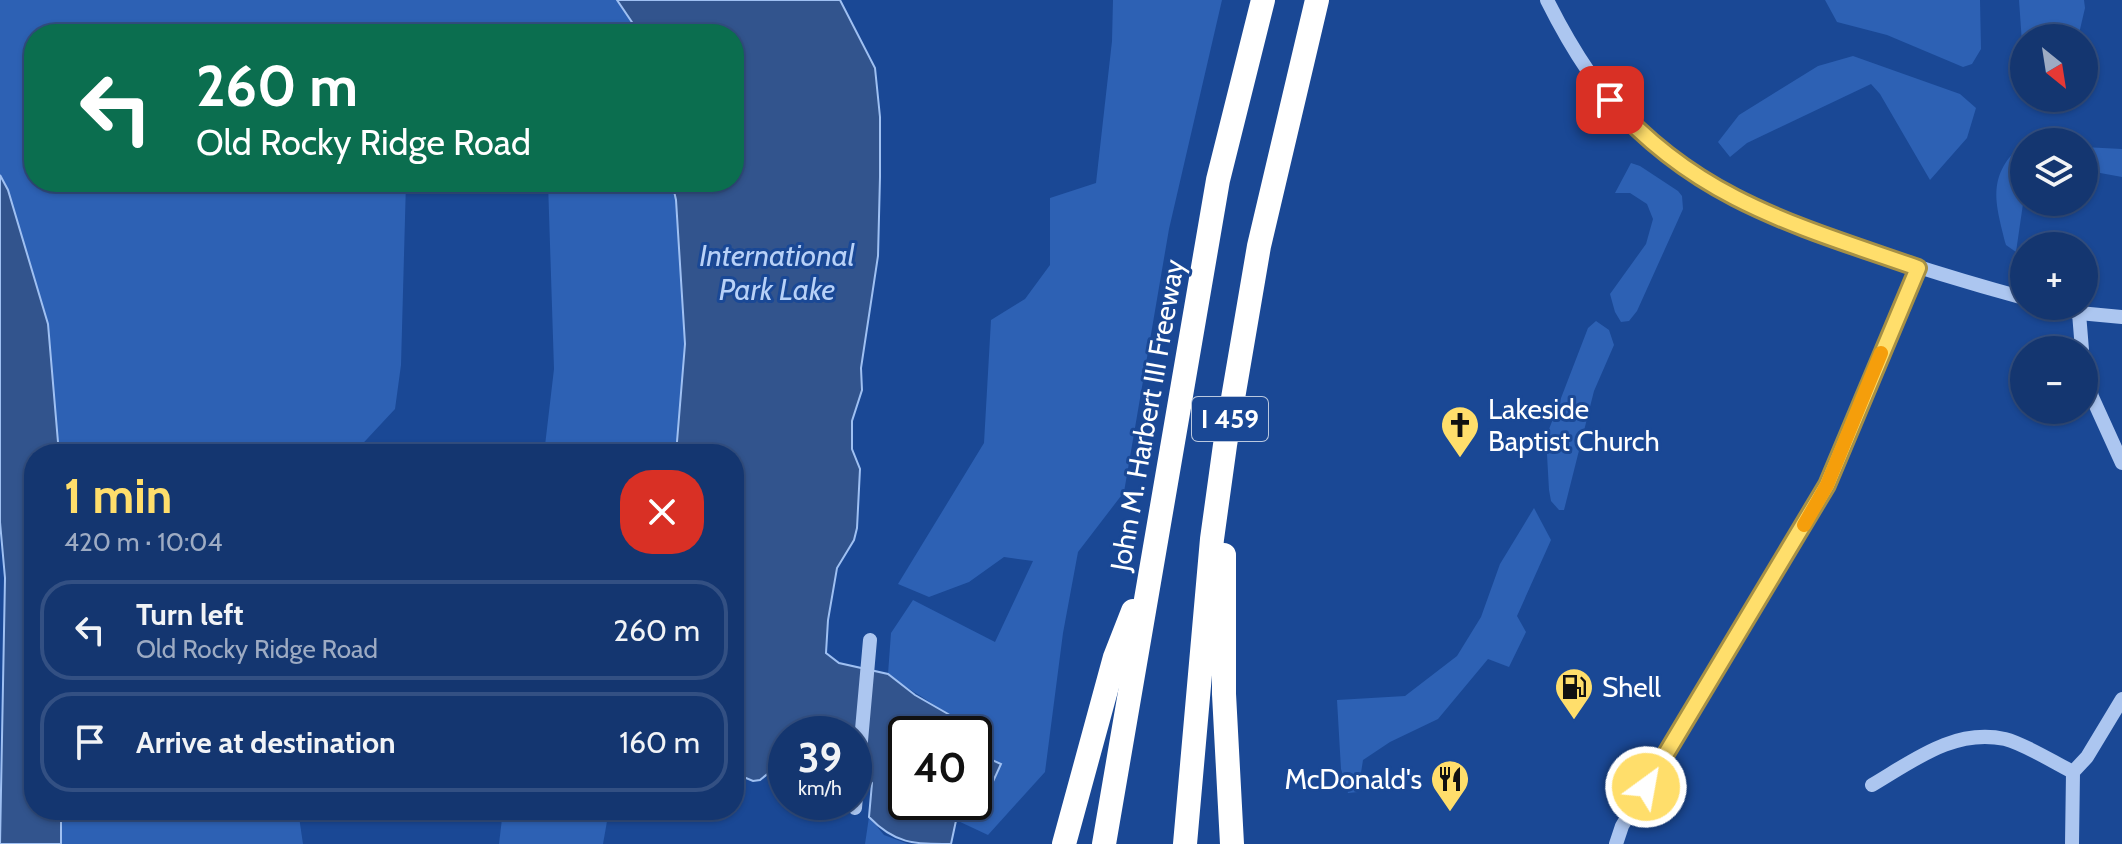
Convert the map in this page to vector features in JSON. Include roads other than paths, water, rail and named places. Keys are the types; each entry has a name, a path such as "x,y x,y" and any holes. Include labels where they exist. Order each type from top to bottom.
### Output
{"highway":[{"name":"John M. Harbert III Freeway","path":"1104,844 1218,180 1263,0"},
{"name":"I 459","path":"1185,844 1212,539 1225,445 1259,246 1317,0"},
{"path":"1225,445 1224,694 1232,844"},
{"path":"1064,844 1115,657 1150,568"}],"street":[{"path":"1547,0 1572,50 1610,100 1635,128 1690,172 1736,200 1769,215 1918,268 2010,294"},
{"path":"1616,844 1622,826 1827,485 1918,268"},
{"path":"2098,315 2122,317"},
{"path":"2098,410 2122,463"},
{"path":"863,716 870,640"},
{"path":"2072,844 2073,772 2087,757 2122,699"},
{"path":"1872,785 1946,742 1966,737 2005,739 2073,772"}],"water":[{"name":"International Park Lake","path":"617,0 840,0 875,68 880,117 878,256 861,368 862,390 852,421 852,449 860,469 857,528 854,540 837,568 826,653 839,663 888,674 915,695 952,716 888,716 888,820 956,820 951,844 906,841 887,833 872,820 872,716 768,716 768,774 760,780 744,777 744,444 677,444 685,344 674,192 744,192 744,24 633,24"},
{"path":"0,175 8,190 48,324 58,444 24,444 24,820 61,820 61,844 0,844 5,578 0,522"},
{"path":"992,760 1001,764 992,784"}],"place":[{"name":"Lakeside Baptist Church","path":"1460,459"},
{"name":"Shell","path":"1574,721"},
{"name":"McDonald's","path":"1450,813"}]}
